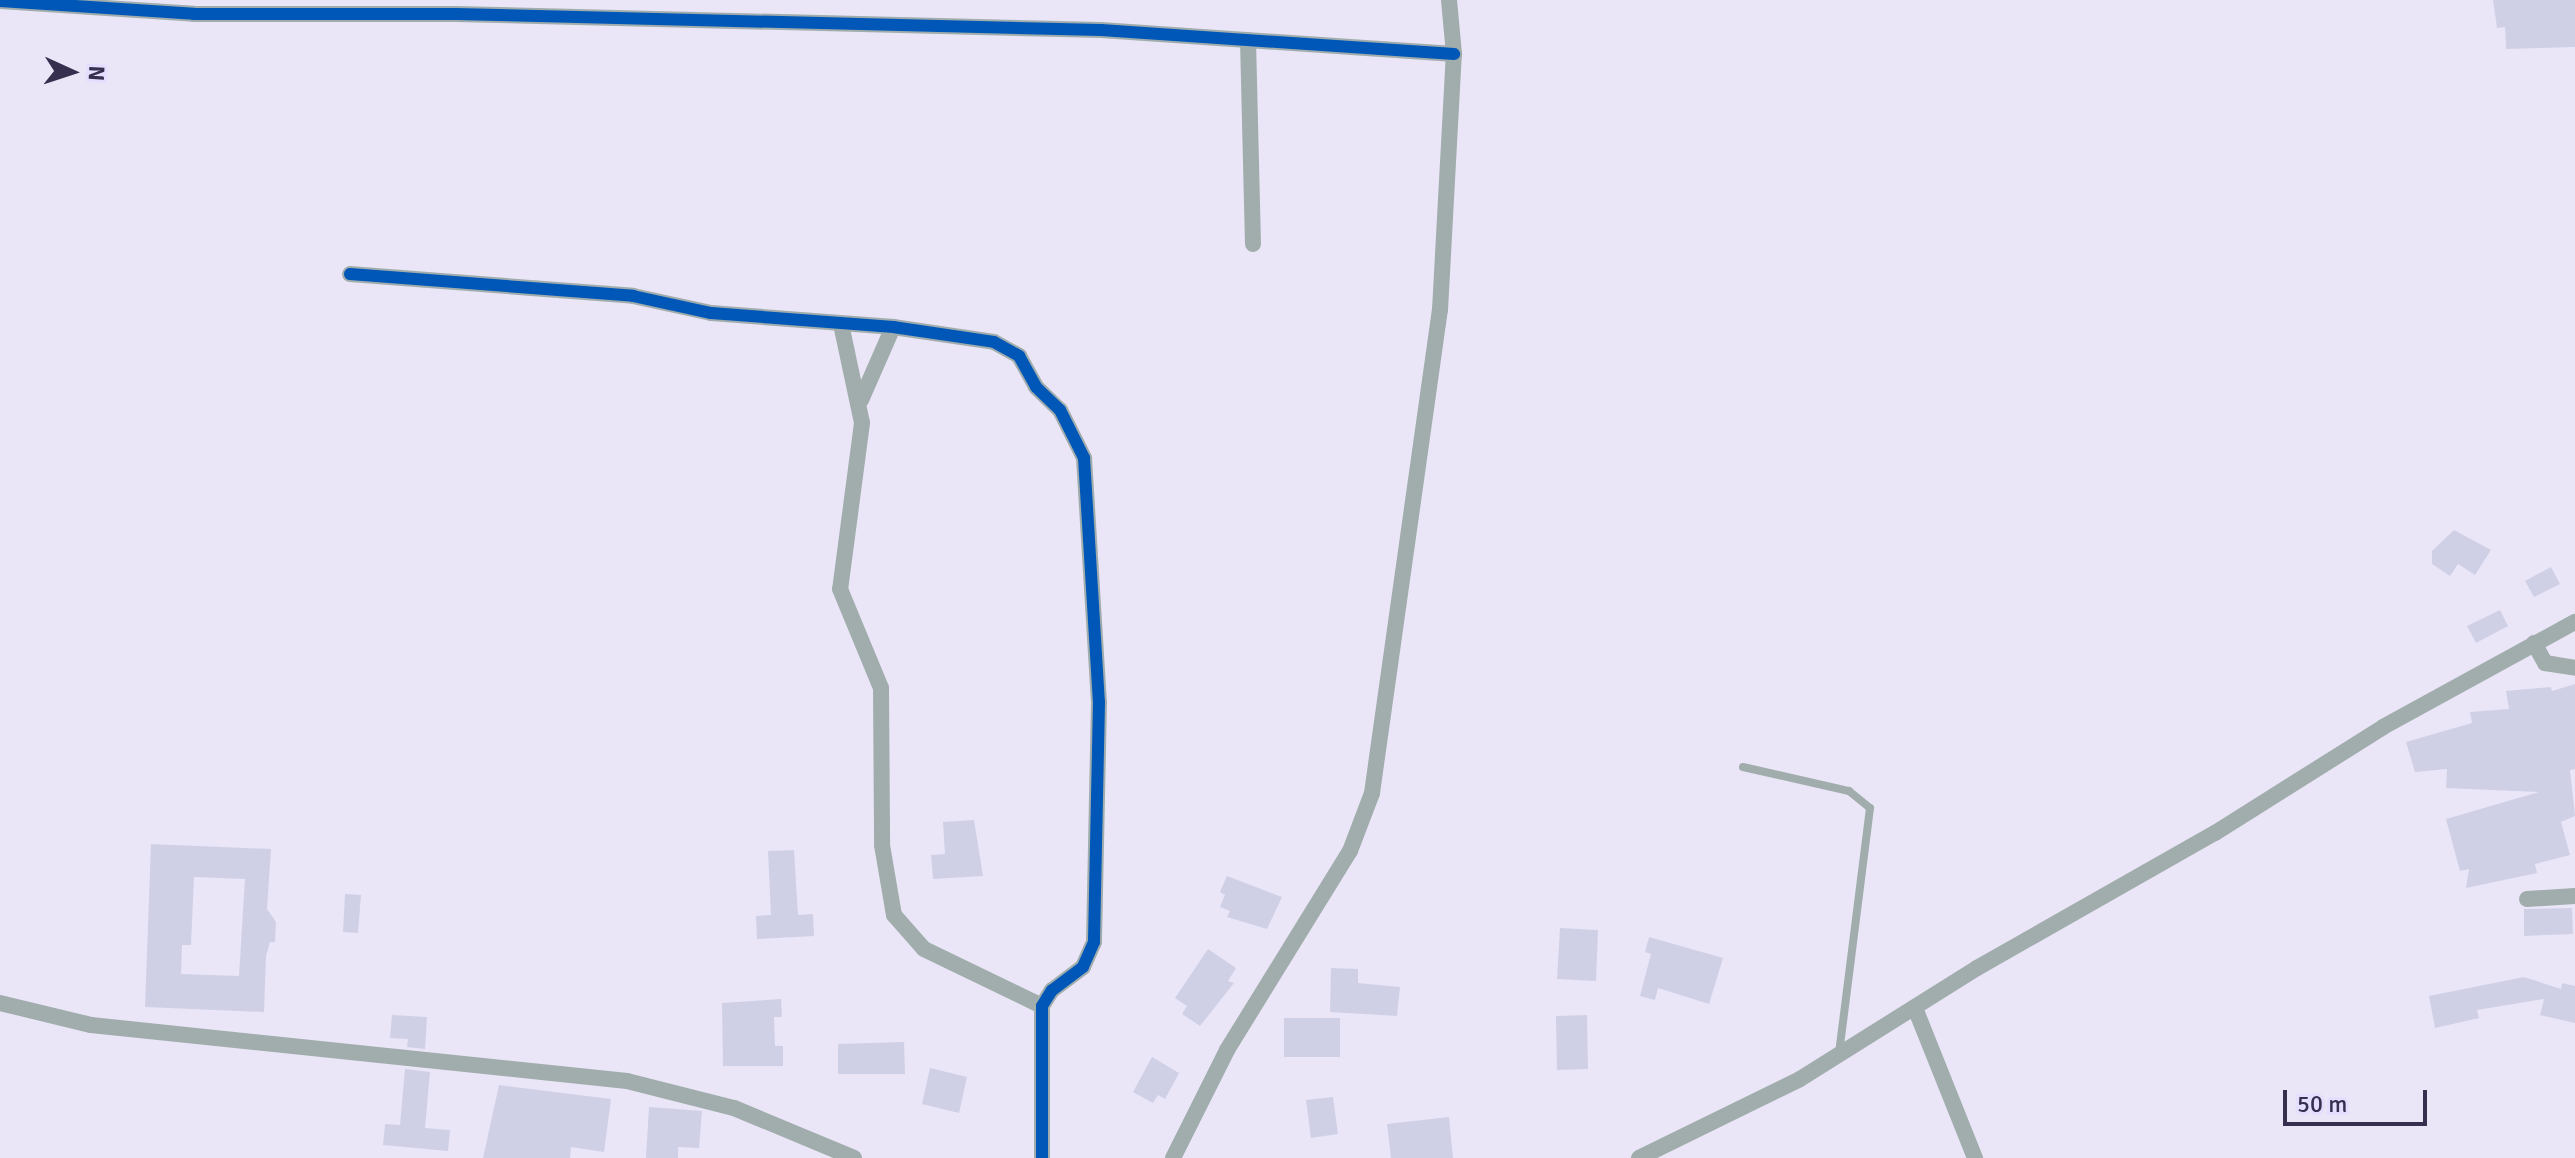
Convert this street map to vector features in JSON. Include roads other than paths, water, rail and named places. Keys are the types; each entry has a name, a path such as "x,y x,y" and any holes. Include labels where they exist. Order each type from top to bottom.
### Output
{"street":[{"path":"1173,1158 1227,1050 1350,851 1372,793 1440,310 1454,54 1449,0"},
{"path":"0,1 194,14 544,8 1101,30 1454,54"},
{"path":"1248,40 1253,244"},
{"path":"350,274 633,296 711,313 893,327 1009,347 1036,387 1060,410 1084,458 1099,702 1094,942 1083,967 1052,990 1042,1006 1042,1158"},
{"path":"841,324 861,400 860,466 840,589 881,688 882,845 894,915 924,949 1042,1006"},
{"path":"861,400 893,327"},
{"path":"1639,1158 1839,1055 2215,833 2383,727 2575,622"},
{"path":"2534,643 2545,663 2575,668"},
{"path":"2527,899 2575,896"},
{"path":"0,1003 107,1027 627,1081 734,1108 854,1158"},
{"path":"1915,1008 1975,1158"}],"lane":[{"path":"1743,767 1849,791 1870,808 1839,1055"}]}
